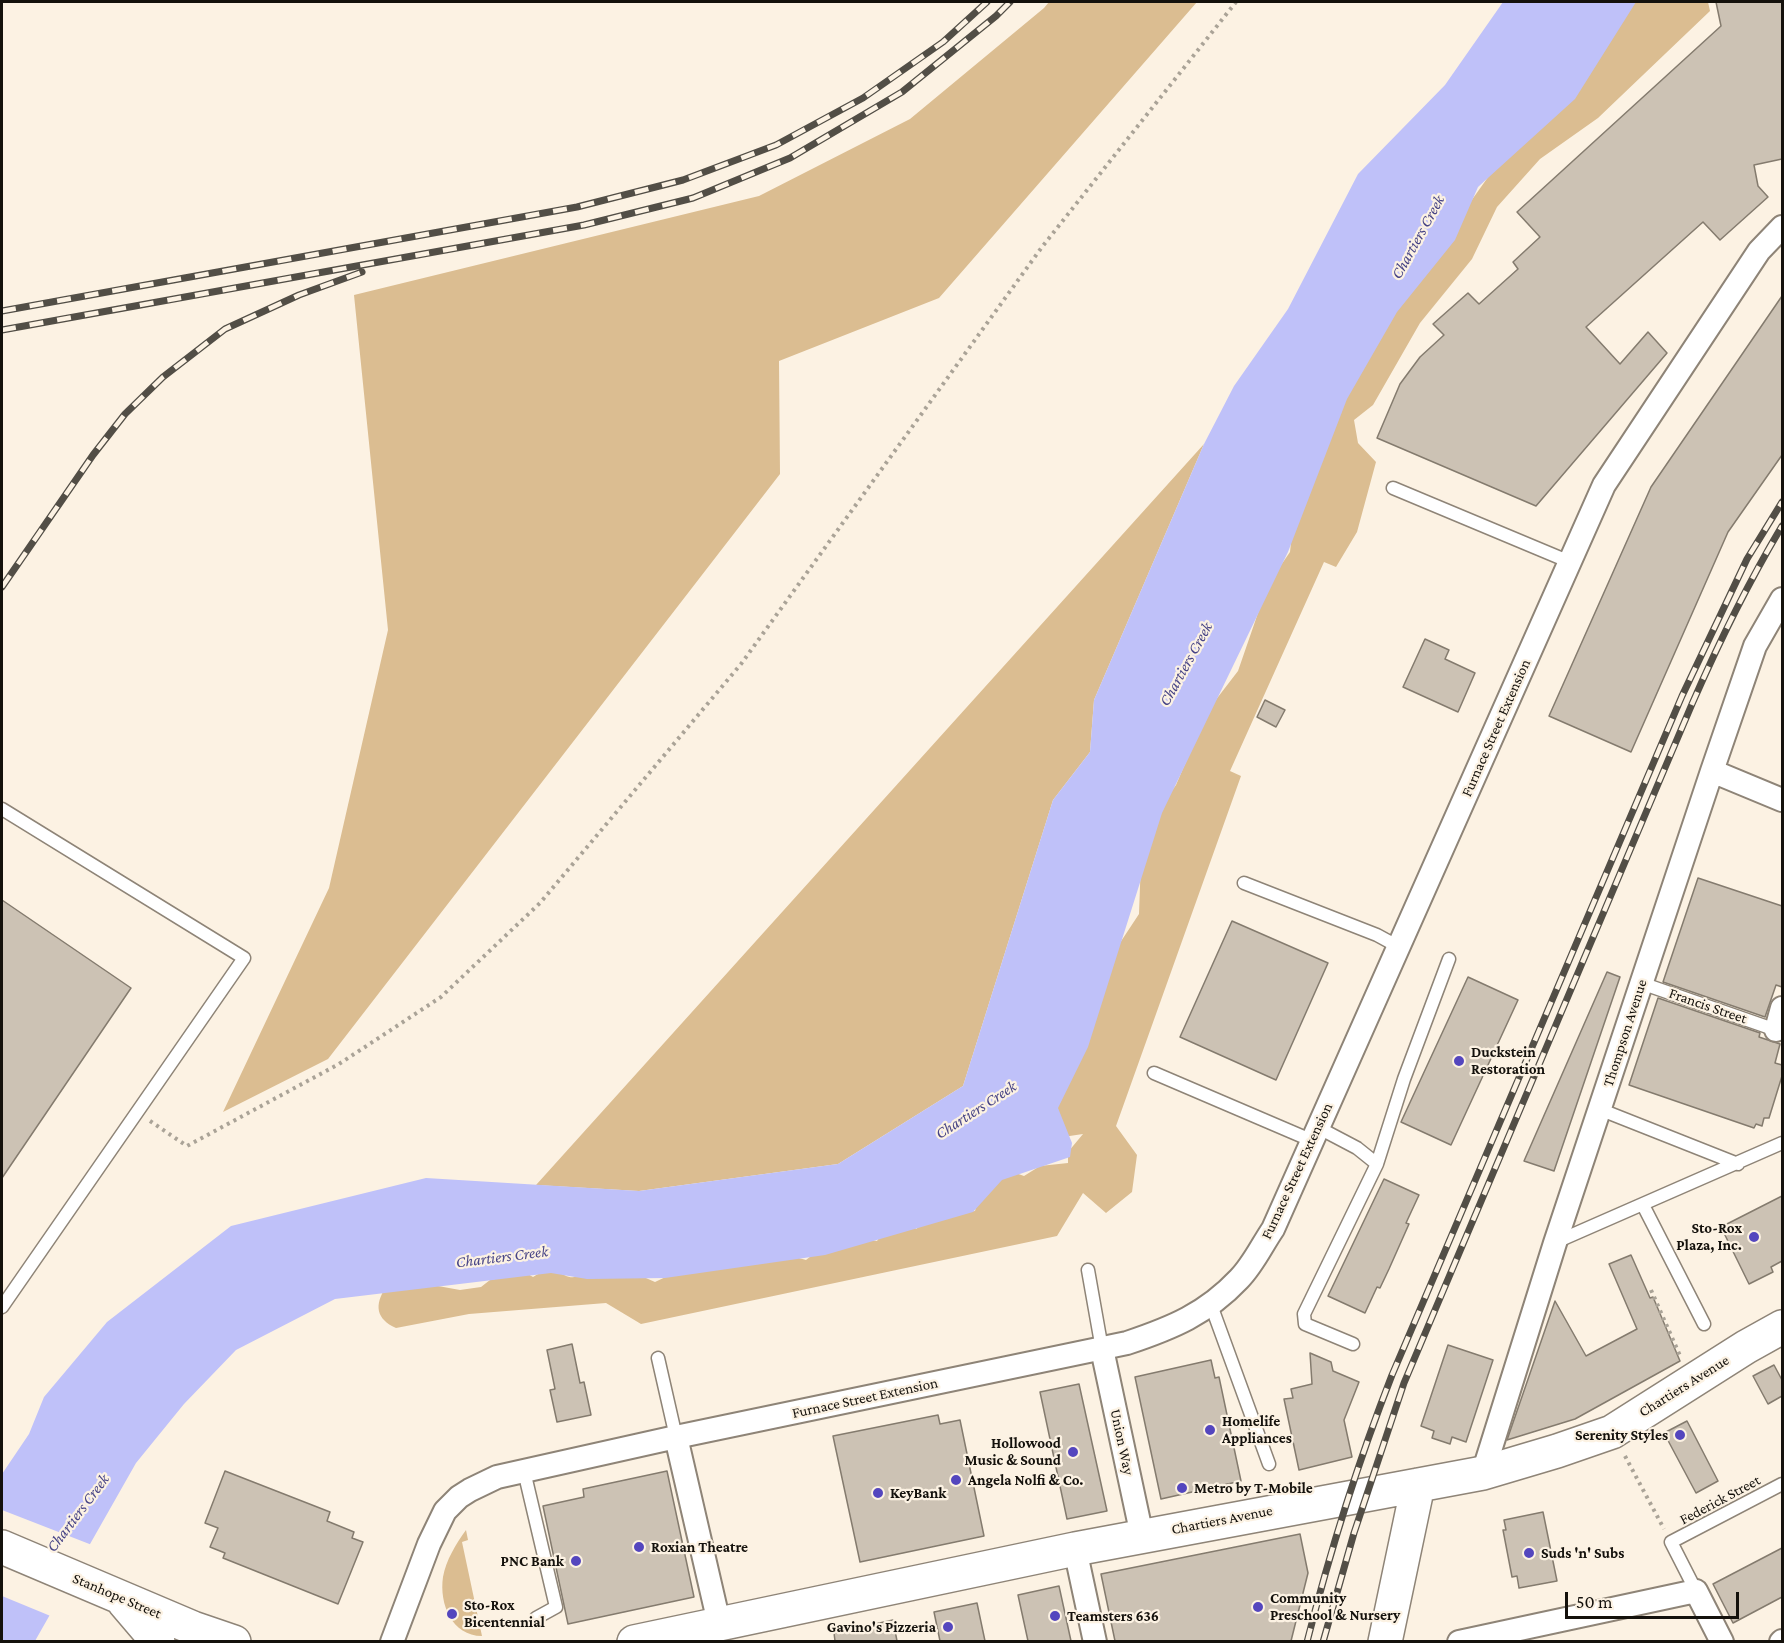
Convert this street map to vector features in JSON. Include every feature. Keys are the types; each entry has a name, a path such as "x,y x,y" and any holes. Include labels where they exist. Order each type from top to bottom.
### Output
{"main road":[{"name":"Chartiers Avenue","path":"634,1641 1075,1549 1338,1498 1483,1473 1612,1432 1746,1347 1782,1327"},
{"path":"1385,1641 1418,1485"},
{"name":"Stanhope Street","path":"2,1547 141,1617 193,1628 234,1641"}],"street":[{"name":"Furnace Street Extension","path":"392,1641 429,1544 445,1511 459,1497 497,1477 676,1437 1102,1349 1158,1333 1188,1320 1211,1305 1240,1278 1273,1229 1604,485 1759,251 1782,227"},
{"name":"Thompson Avenue","path":"1483,1473 1555,1243 1712,771 1755,646 1782,599"},
{"path":"1712,771 1782,800"},
{"name":"Francis Street","path":"1779,1031 1782,1008"},
{"name":"Union Way","path":"1102,1349 1142,1536"},
{"path":"676,1437 719,1623"},
{"path":"1075,1549 1095,1641"},
{"path":"1459,1641 1696,1591 1722,1641"}],"lane":[{"path":"1393,488 1570,562"},
{"path":"2,809 244,958 2,1307"},
{"path":"1244,883 1377,935 1399,947"},
{"path":"1353,1344 1305,1324 1304,1314 1377,1164 1404,1079 1449,959"},
{"name":"Francis Street","path":"1641,983 1779,1031"},
{"path":"1154,1073 1316,1135 1357,1148 1377,1164"},
{"path":"1599,1109 1738,1164"},
{"path":"1555,1243 1782,1143"},
{"path":"1642,1205 1704,1324"},
{"path":"1088,1270 1102,1349"},
{"path":"1211,1305 1269,1464"},
{"path":"658,1358 676,1437"},
{"path":"524,1471 556,1607 536,1618"},
{"name":"Federick Street","path":"1671,1542 1782,1484"},
{"path":"1671,1542 1696,1591"}],"path":[{"path":"136,1112 187,1146 339,1065 441,997 540,903 741,664 1042,247 1236,2"},
{"path":"1651,1290 1682,1359"},
{"path":"1612,1432 1671,1542"}],"shaded area":[{"path":"1049,2 1197,2 939,298 779,361 780,474 328,1059 223,1112 329,888 388,630 354,295 759,196 910,119"},
{"path":"1624,2 1708,2 1710,11 1598,118 1540,159 1497,207 1472,259 1420,323 1373,405 1354,420 1358,443 1376,462 1357,532 1336,567 1324,562 1230,771 1241,776 1116,1126 1137,1155 1132,1192 1106,1213 1083,1193 1057,1236 641,1324 606,1303 469,1314 396,1328 384,1320 379,1306 386,1287 438,1286 460,1290 481,1287 490,1280 526,1273 533,1277 543,1271 555,1269 569,1277 577,1277 592,1269 639,1275 655,1282 674,1273 777,1252 806,1260 816,1252 858,1238 877,1241 885,1229 912,1223 916,1229 937,1217 975,1211 979,1195 1010,1171 1024,1176 1040,1166 1068,1163 1068,1152 1083,1134 1056,1138 1047,1132 1106,964 1139,914 1142,832 1176,785 1208,710 1238,671 1268,584 1290,552 1293,524 1363,353 1513,142"},
{"path":"1204,444 1094,700 1090,752 1053,800 963,1086 838,1164 639,1191 536,1185"},
{"path":"466,1530 468,1540 462,1542 482,1636 463,1631 455,1624 443,1598 442,1587 446,1564"}],"water":[{"name":"Chartiers Creek","path":"1503,2 1636,2 1575,99 1478,187 1455,240 1397,312 1347,399 1288,552 1162,813 1088,1047 1058,1108 1072,1143 1070,1157 1002,1180 973,1212 825,1255 665,1278 587,1279 551,1273 335,1299 236,1350 184,1404 136,1463 35,1641 2,1642 2,1474 29,1434 44,1397 107,1322 231,1226 426,1178 639,1191 838,1164 963,1086 1053,800 1090,752 1094,700 1204,444 1234,386 1288,309 1358,174 1445,85"}],"pier":[{"path":"2,1510 92,1545 53,1617 2,1596"}],"building":[{"path":"1716,2 1782,2 1782,159 1754,165 1758,186 1768,197 1720,240 1703,222 1586,327 1620,364 1648,332 1667,353 1536,506 1377,438 1400,384 1420,357 1444,335 1433,324 1468,293 1479,304 1518,269 1513,262 1540,237 1517,212 1721,26"},
{"path":"1782,296 1782,455 1728,532 1631,752 1549,716 1651,487"},
{"path":"1425,639 1449,650 1445,659 1475,673 1458,712 1403,687"},
{"path":"1265,700 1285,710 1276,727 1257,717"},
{"path":"1698,878 1782,906 1782,987 1776,985 1765,1017 1663,982"},
{"path":"2,900 131,988 2,1178"},
{"path":"1232,921 1328,963 1276,1080 1180,1037"},
{"path":"1607,972 1620,977 1554,1171 1524,1161"},
{"name":"Duckstein Restoration","path":"1468,977 1518,1000 1451,1145 1401,1122"},
{"path":"1658,998 1760,1033 1759,1037 1780,1044 1775,1063 1782,1065 1782,1076 1769,1118 1764,1118 1762,1126 1756,1124 1754,1128 1629,1085"},
{"path":"1384,1179 1419,1195 1389,1269 1380,1288 1377,1287 1365,1313 1328,1296"},
{"name":"Sto-Rox Plaza, Inc.","path":"1782,1196 1782,1261 1771,1267 1773,1272 1749,1284 1721,1227"},
{"path":"1631,1255 1650,1298 1653,1297 1680,1361 1575,1419 1507,1440 1555,1301 1586,1356 1637,1329 1609,1264"},
{"path":"572,1344 580,1383 584,1382 591,1415 557,1422 550,1390 555,1389 547,1350"},
{"path":"1448,1345 1493,1360 1466,1442 1452,1437 1450,1444 1432,1438 1434,1431 1421,1426"},
{"path":"1310,1353 1331,1362 1333,1371 1359,1382 1344,1420 1352,1457 1299,1470 1284,1399 1293,1398 1291,1389 1312,1384"},
{"path":"1211,1360 1215,1378 1219,1377 1241,1481 1161,1499 1135,1377"},
{"path":"1774,1365 1782,1380 1782,1396 1768,1404 1753,1376"},
{"name":"Hollowood Music & Sound","path":"1079,1384 1107,1511 1067,1519 1040,1392"},
{"path":"938,1415 940,1424 960,1420 984,1536 860,1562 833,1436"},
{"path":"1687,1421 1718,1481 1696,1493 1664,1433"},
{"path":"225,1471 330,1512 327,1521 354,1532 352,1538 363,1542 338,1604 223,1558 225,1553 210,1547 218,1528 205,1523"},
{"name":"Roxian Theatre","path":"667,1471 694,1597 568,1624 543,1506 584,1497 583,1489"},
{"name":"Suds 'n' Subs","path":"1543,1512 1557,1581 1519,1588 1517,1576 1512,1577 1503,1530 1506,1530 1504,1520"},
{"path":"1300,1534 1308,1573 1291,1641 1115,1641 1101,1574"},
{"path":"1782,1548 1782,1597 1733,1623 1713,1584"},
{"path":"1059,1586 1071,1641 1028,1641 1018,1595"},
{"path":"977,1603 985,1641 940,1641 934,1612"},
{"path":"893,1620 897,1641 835,1641 834,1633"}],"railway":[{"path":"2,311 577,207 683,180 776,145 863,98 943,42 987,2"},
{"path":"2,330 584,225 693,198 790,158 902,92 1010,2"},
{"path":"2,587 93,455 125,414 163,377 225,329 299,295 362,272"},
{"path":"1307,1642 1345,1507 1392,1375 1682,696 1747,559 1782,502"},
{"path":"1323,1642 1354,1533 1404,1383 1692,704 1734,613 1782,526"}],"place":[{"name":"Duckstein Restoration","path":"1459,1061"},
{"name":"Sto-Rox Plaza, Inc.","path":"1754,1237"},
{"name":"Homelife Appliances","path":"1210,1430"},
{"name":"Serenity Styles","path":"1680,1435"},
{"name":"Hollowood Music & Sound","path":"1073,1452"},
{"name":"Angela Nolfi & Co.","path":"956,1480"},
{"name":"Metro by T-Mobile","path":"1182,1488"},
{"name":"KeyBank","path":"878,1493"},
{"name":"Roxian Theatre","path":"639,1547"},
{"name":"Suds 'n' Subs","path":"1529,1553"},
{"name":"PNC Bank","path":"576,1561"},
{"name":"Community Preschool & Nursery","path":"1258,1607"},
{"name":"Sto-Rox Bicentennial","path":"452,1614"},
{"name":"Teamsters 636","path":"1055,1616"},
{"name":"Gavino's Pizzeria","path":"948,1627"}]}
